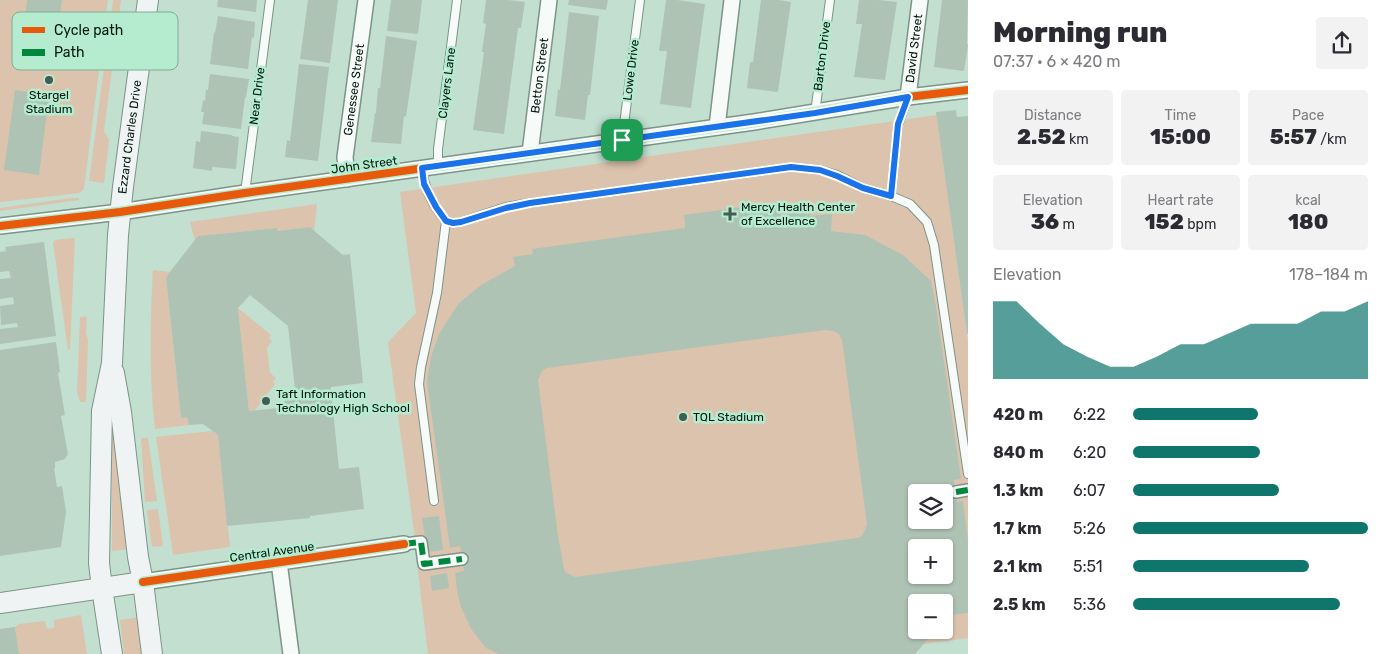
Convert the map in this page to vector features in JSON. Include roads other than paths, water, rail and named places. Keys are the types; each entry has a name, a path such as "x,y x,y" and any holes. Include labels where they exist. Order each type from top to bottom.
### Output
{"main road":[{"name":"Ezzard Charles Drive","path":"112,654 100,562 102,411 112,363 120,212 139,70"},
{"name":"Ezzard Charles Drive","path":"112,363 122,412 138,557 152,654"},
{"name":"Central Avenue","path":"0,603 143,582"}],"street":[{"name":"Genessee Street","path":"347,179 345,157 366,0"},
{"name":"Betton Street","path":"530,153 549,0"},
{"path":"717,127 732,0"},
{"name":"David Street","path":"908,97 920,0"},
{"name":"John Street","path":"0,226 120,212 815,113 908,97 968,90"},
{"path":"956,492 968,490"},
{"path":"404,544 421,542 424,564 462,559"},
{"name":"Central Avenue","path":"143,582 404,544"},
{"path":"279,562 291,654"}],"lane":[{"name":"Near Drive","path":"245,193 270,0"},
{"name":"Clayers Lane","path":"438,166 438,149 457,0"},
{"name":"Lowe Drive","path":"622,140 640,0"},
{"name":"Barton Drive","path":"815,113 830,0"},
{"path":"891,196 898,124 908,97"},
{"path":"422,168 424,184 440,214 446,221 453,223 530,203 791,167 820,170 863,188 910,204 927,222 934,245 968,474"},
{"path":"434,502 419,384 437,293 446,221"}],"place":[{"name":"Stargel Stadium","path":"49,80"},
{"name":"Mercy Health Center of Excellence","path":"730,214"},
{"name":"Taft Information Technology High School","path":"266,401"},
{"name":"TQL Stadium","path":"683,417"}]}
